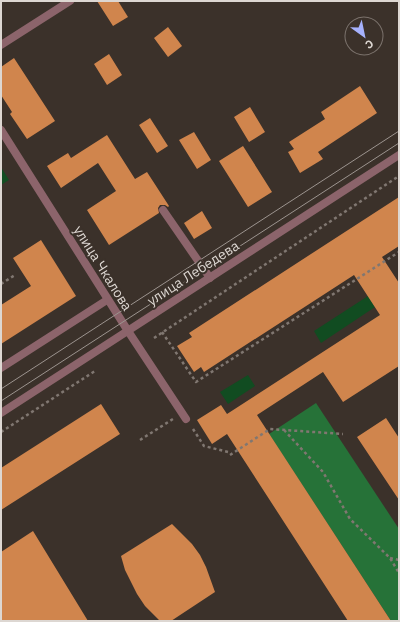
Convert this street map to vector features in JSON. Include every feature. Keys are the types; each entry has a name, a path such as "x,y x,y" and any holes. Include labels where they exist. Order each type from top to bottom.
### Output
{"street":[{"path":"1,45 70,1"},
{"name":"улица Чкалова","path":"1,130 107,300 186,419"},
{"name":"улица Лебедева","path":"1,413 399,155"},
{"path":"164,210 210,278"},
{"path":"1,368 107,300"}],"path":[{"path":"154,338 399,176"},
{"path":"162,332 196,382 399,252"},
{"path":"1,284 15,275"},
{"path":"1,432 95,372"},
{"path":"140,440 178,416"},
{"path":"186,419 204,446 229,453 270,429 343,434"},
{"path":"284,430 323,472 350,519 390,558 399,571"},
{"path":"390,558 399,560"}],"green space":[{"path":"1,167 9,180 1,185"},
{"path":"368,296 375,307 321,343 314,331"},
{"path":"248,375 255,386 228,404 220,392"},
{"path":"316,403 399,529 399,621 391,621 269,434"}],"building":[{"path":"97,1 118,1 128,17 113,26"},
{"path":"168,27 182,46 168,57 154,38"},
{"path":"109,54 122,75 107,85 94,64"},
{"path":"14,58 55,121 27,139 10,114 12,112 1,95 1,67"},
{"path":"360,86 377,113 318,152 323,159 300,173 288,152 294,149 289,142 325,119 321,112"},
{"path":"250,107 265,132 249,142 234,117"},
{"path":"150,118 168,146 157,153 139,125"},
{"path":"194,132 211,160 197,169 179,140"},
{"path":"107,135 135,179 147,172 169,206 160,205 158,208 159,213 109,245 87,210 116,191 98,163 61,188 47,166 68,153 71,158"},
{"path":"243,146 272,192 248,207 219,161"},
{"path":"399,197 399,246 382,257 399,283 399,366 343,402 323,372 257,415 391,621 348,621 227,434 212,444 197,420 221,405 227,414 380,315 354,275 204,372 201,367 194,372 177,346 192,337 189,333"},
{"path":"202,211 212,228 194,239 184,223"},
{"path":"41,240 76,296 1,344 1,305 31,286 13,258"},
{"path":"101,404 120,434 1,510 1,468"},
{"path":"386,418 399,438 399,500 357,437"},
{"path":"172,524 192,544 200,555 215,592 171,621 160,621 145,606 137,594 125,570 121,556"},
{"path":"33,531 88,621 1,621 1,552"}],"tram line":[{"path":"1,389 399,131"},
{"path":"1,401 399,143"}]}
